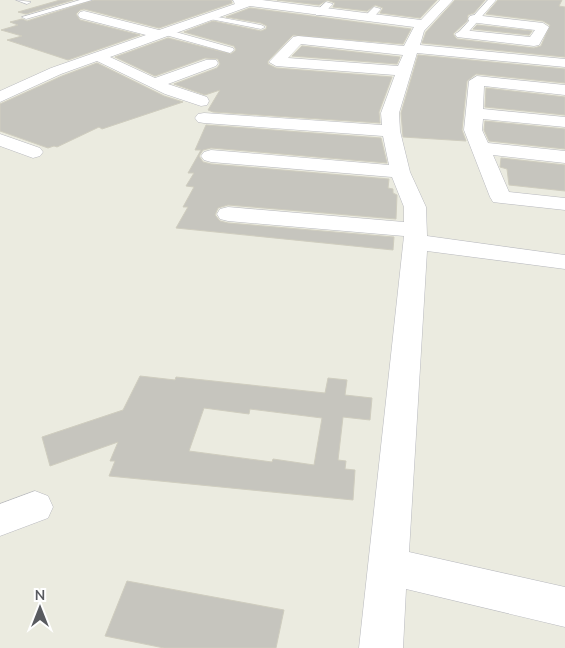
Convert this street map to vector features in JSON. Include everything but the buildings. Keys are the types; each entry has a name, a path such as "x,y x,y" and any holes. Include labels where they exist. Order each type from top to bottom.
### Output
{"street":[{"path":"231,0 252,1 318,13 372,14 412,49"},
{"path":"380,648 416,236 415,207 400,172 391,131 390,113 412,49 447,0"},
{"path":"0,97 97,56 252,1"},
{"path":"84,15 162,33"},
{"path":"462,34 534,42 543,27 474,19"},
{"path":"412,49 276,62 298,40 412,49 474,54 565,63"},
{"path":"474,54 477,81 476,113 473,130 501,197 565,204"},
{"path":"97,56 155,83 203,110 391,131"},
{"path":"155,83 211,63"},
{"path":"477,81 565,90"},
{"path":"476,113 565,122"},
{"path":"0,140 33,152"},
{"path":"479,148 565,156"},
{"path":"211,156 400,172"},
{"path":"228,214 416,236 565,262"},
{"path":"0,520 35,508"},
{"path":"388,566 565,607"}],"lane":[{"path":"26,16 88,0"},
{"path":"462,34 492,0"},
{"path":"318,13 329,4"},
{"path":"210,17 261,27"},
{"path":"162,33 230,50"}]}
